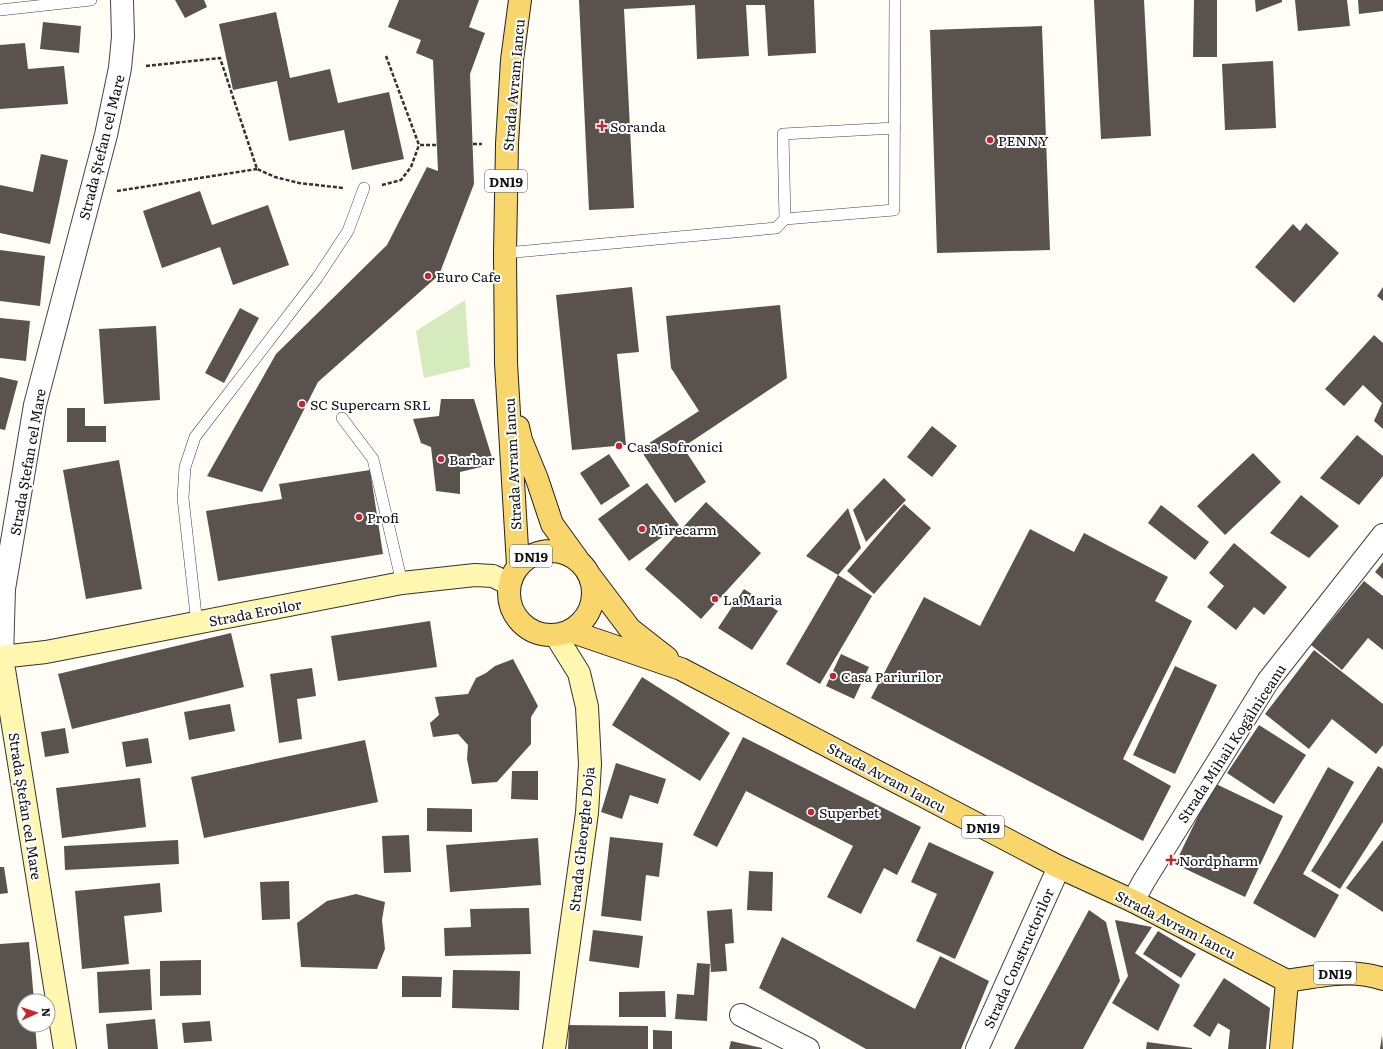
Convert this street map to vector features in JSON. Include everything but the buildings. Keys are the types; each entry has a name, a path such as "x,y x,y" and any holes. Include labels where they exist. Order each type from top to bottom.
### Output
{"main road":[{"name":"Strada Avram Iancu","path":"513,575 506,363 505,253 507,144 512,60 520,0"},
{"name":"Strada Avram Iancu","path":"506,363 521,440 537,479 552,524 630,629 680,669"},
{"name":"DN19","path":"559,551 584,568 592,583 593,598 586,617 563,633 549,636 531,631 518,620 513,613 508,599 513,575 525,559 538,552 559,551"},
{"name":"Strada Eroilor","path":"1,657 46,652 197,624 402,583 475,575 513,575"},
{"name":"Strada Avram Iancu","path":"563,633 680,669 1059,867 1133,901 1287,981"},
{"name":"Strada Gheorghe Doja","path":"554,1049 587,813 590,764 587,707 579,673 563,633"},
{"name":"Strada Ștefan cel Mare","path":"1,657 65,1049"},
{"name":"DN19","path":"1287,981 1334,973 1372,975 1383,979"},
{"path":"1281,1049 1287,981"}],"street":[{"name":"Strada Ștefan cel Mare","path":"1,657 4,589 35,405 106,135 120,68 123,37 122,0"},
{"name":"Strada Mihail Kogălniceanu","path":"1133,901 1268,681 1383,535"},
{"name":"Strada Constructorilor","path":"977,1049 1059,867"},
{"path":"741,1015 808,1049"}],"lane":[{"path":"0,10 90,0"},
{"path":"505,253 776,228 785,219 894,210 895,0"},
{"path":"785,219 783,134 895,128"},
{"path":"197,624 183,498 185,467 195,437 317,278 348,231 364,188"},
{"path":"342,418 373,458 402,583"}],"path":[{"path":"90,195 257,169 275,177 299,183 348,189 378,186 401,180 411,167 419,145 386,56"},
{"path":"120,68 220,58 257,169"},
{"path":"419,145 437,145"}],"green space":[{"path":"465,300 470,367 424,378 416,331"}],"place":[{"name":"Soranda","path":"602,126"},
{"name":"PENNY","path":"990,140"},
{"name":"Euro Cafe","path":"428,276"},
{"name":"SC Supercarn SRL","path":"302,404"},
{"name":"Casa Sofronici","path":"619,446"},
{"name":"Barbar","path":"441,459"},
{"name":"Profi","path":"359,517"},
{"name":"Mirecarm","path":"642,529"},
{"name":"La Maria","path":"715,599"},
{"name":"Casa Pariurilor","path":"833,676"},
{"name":"Superbet","path":"811,812"},
{"name":"Nordpharm","path":"1171,860"}]}
